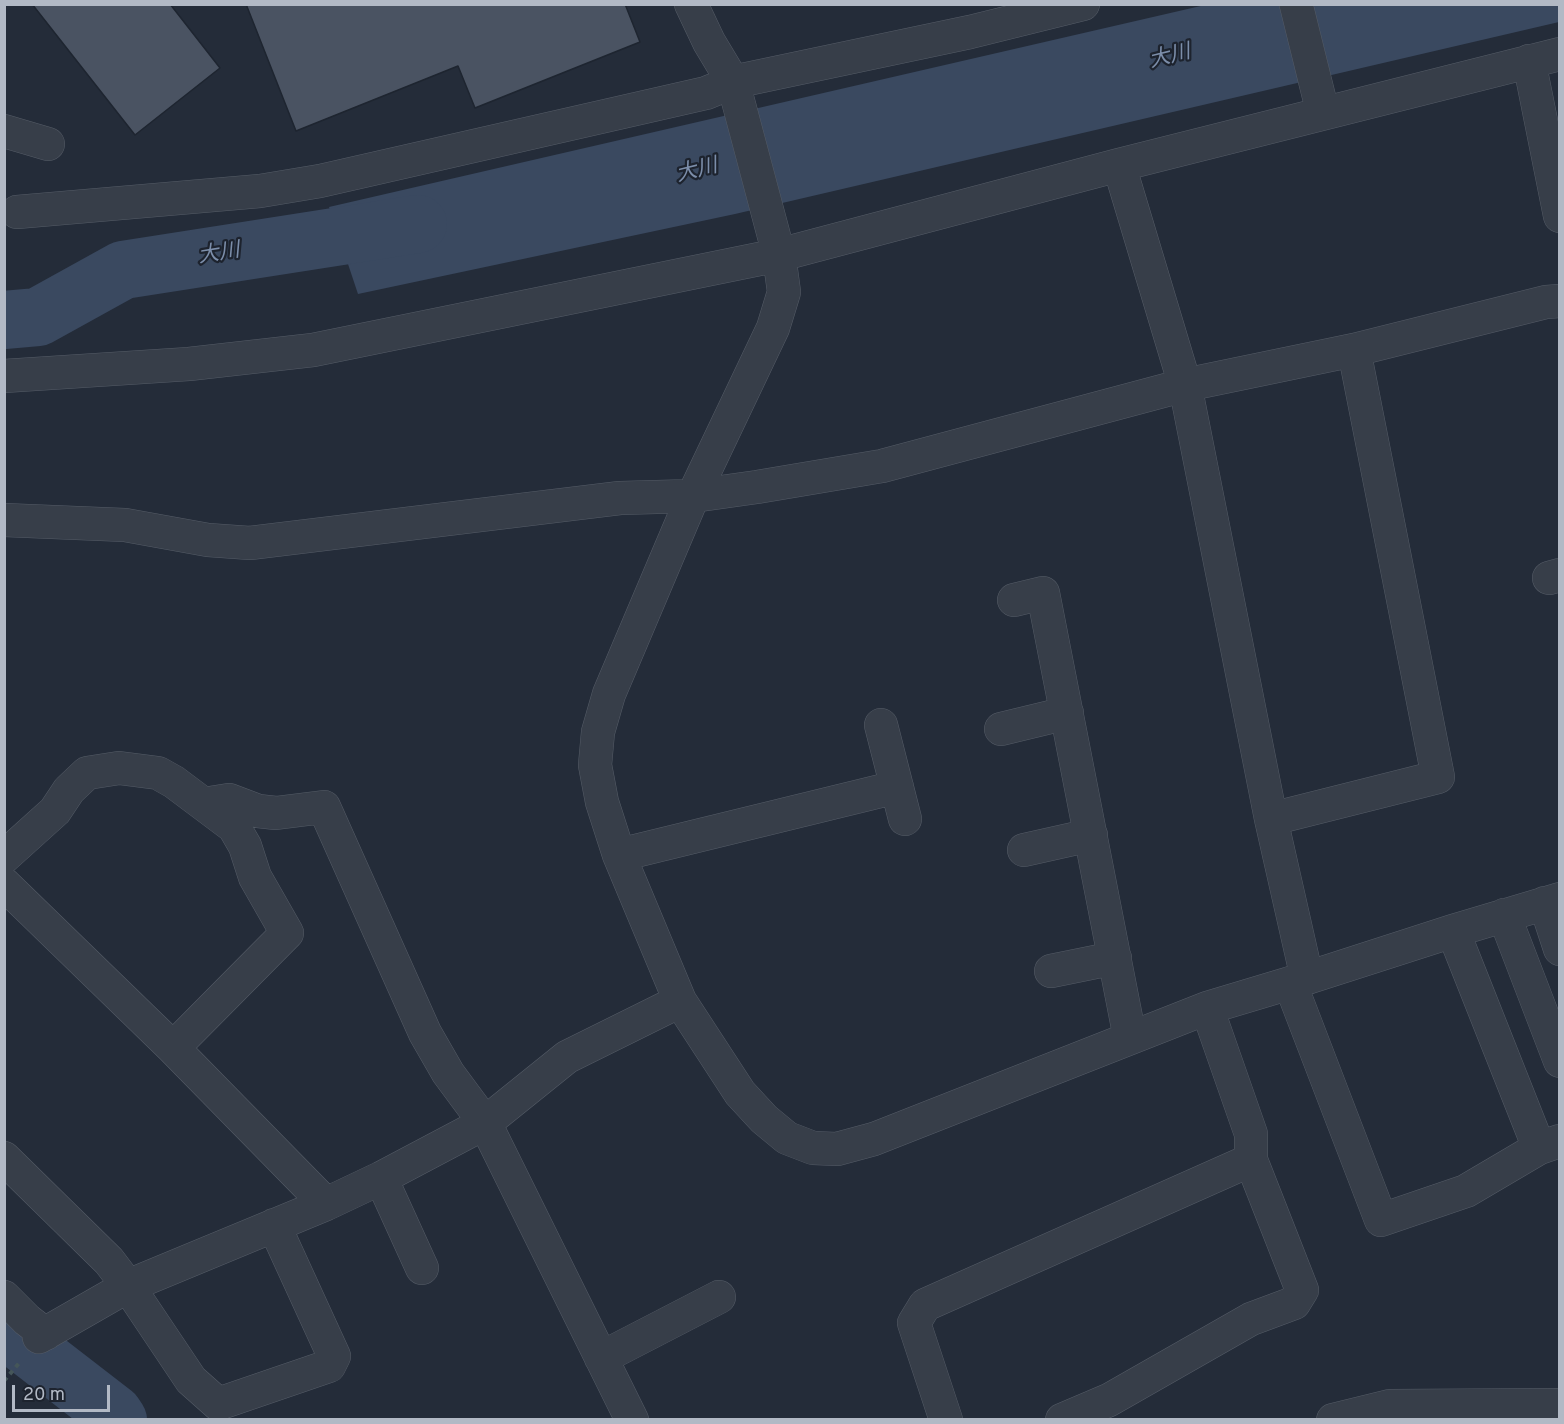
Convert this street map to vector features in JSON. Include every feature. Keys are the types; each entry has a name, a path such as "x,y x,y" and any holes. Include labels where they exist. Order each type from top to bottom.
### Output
{"street":[{"path":"691,4 735,88 776,245 784,292 773,327 693,495 609,694 598,732 596,765 602,802 619,855 680,1000 740,1093 764,1119 788,1138 813,1148 837,1149 874,1139 1207,1008 1552,901 1560,949"},
{"path":"17,212 260,190 320,181 735,88 1083,4"},
{"path":"1296,4 1322,107"},
{"path":"4,376 189,364 314,350 1119,165 1322,107 1544,58 1560,216"},
{"path":"4,131 48,144"},
{"path":"1119,165 1185,385 1271,819 1299,981 1381,1221 1466,1191 1549,1144 1453,931"},
{"path":"4,520 125,525 208,540 249,543 620,498 693,495 769,485 882,466 1185,385 1354,350 1546,302 1560,301"},
{"path":"1271,819 1438,777 1354,350"},
{"path":"1014,600 1043,593 1131,1038"},
{"path":"1001,729 1066,713"},
{"path":"881,725 905,819"},
{"path":"4,857 55,812 69,790 87,773 119,768 158,773 174,782 234,827 245,846 255,877 287,933 173,1048"},
{"path":"619,855 897,787"},
{"path":"204,804 229,800 258,811 276,813 324,807 425,1033 448,1073 486,1124 632,1419"},
{"path":"1024,850 1090,835"},
{"path":"4,884 173,1048 326,1204"},
{"path":"1504,915 1560,1061"},
{"path":"1051,971 1115,958"},
{"path":"4,1297 42,1335 128,1286 326,1204 486,1124 567,1058 680,1000"},
{"path":"1062,1419 1109,1400 1251,1319 1294,1303 1302,1290 1251,1160 1251,1134 1207,1008"},
{"path":"4,1158 109,1261 191,1380 218,1404 328,1366 334,1356 274,1225"},
{"path":"941,1418 914,1323 925,1305 1251,1160"},
{"path":"381,1178 422,1268"},
{"path":"601,1358 719,1297"},
{"path":"1333,1419 1390,1406 1560,1405"}],"path":[{"path":"4,1381 19,1363"}],"water":[{"path":"1205,5 1559,5 1559,22 735,214 358,294 329,207"}],"building":[{"path":"32,4 170,4 220,68 135,135"},
{"path":"246,4 625,4 640,42 475,108 458,66 296,131"}],"waterway":[{"name":"大川","path":"4,320 38,317 123,270 418,224"},
{"path":"4,1329 114,1414 118,1420"}]}
